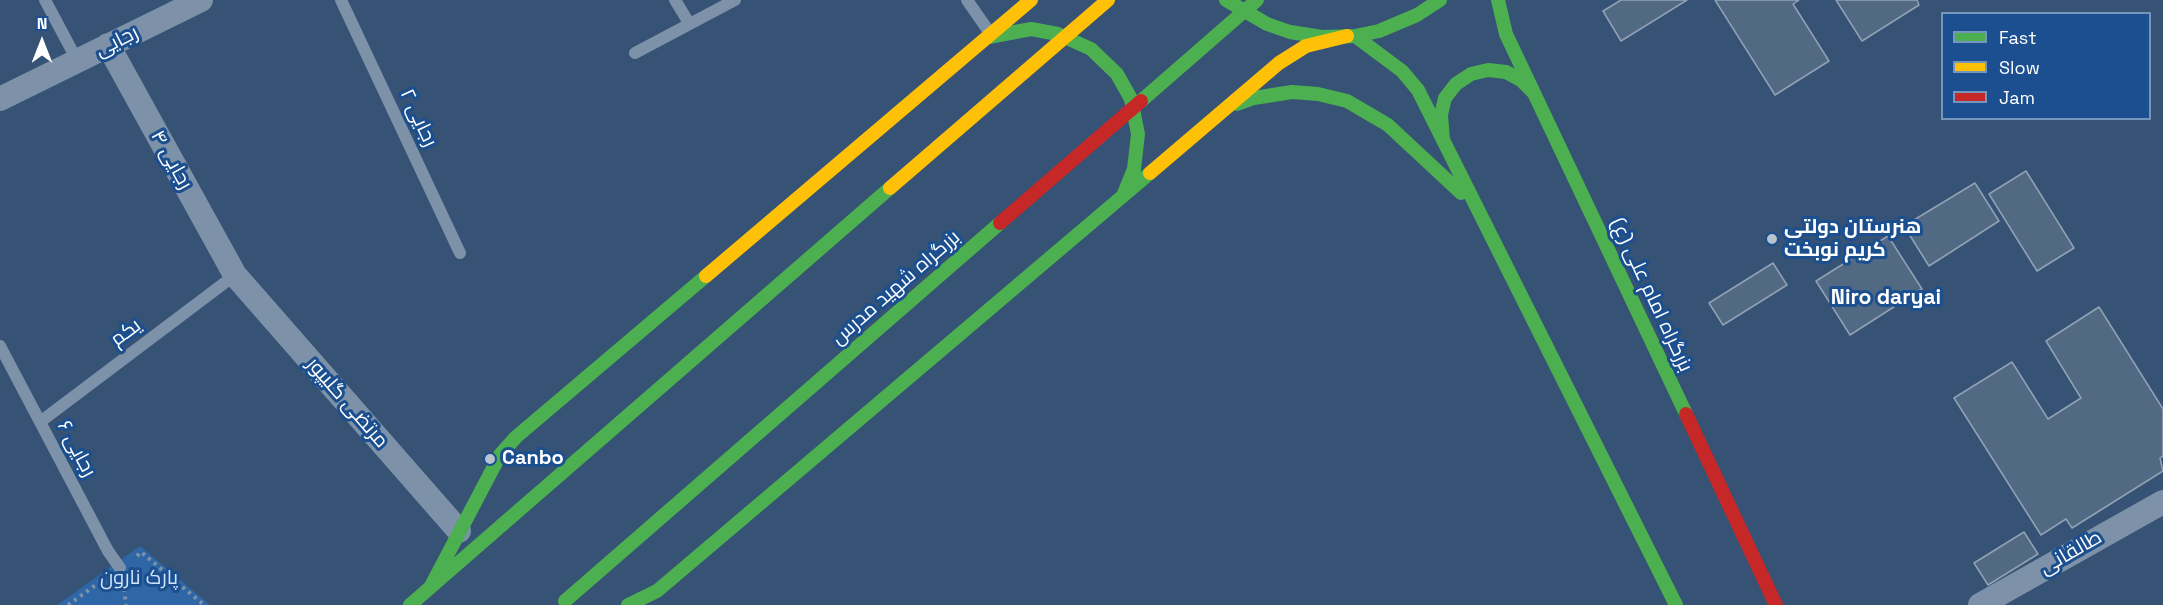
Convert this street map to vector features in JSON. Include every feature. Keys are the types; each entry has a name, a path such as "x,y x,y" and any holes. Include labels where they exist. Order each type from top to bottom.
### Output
{"highway":[{"path":"430,588 501,455 516,437 1030,0"},
{"path":"410,605 1108,0"},
{"path":"1226,0 1252,17 1282,30 1322,37 1351,36 1411,81 1444,140 1676,605"},
{"name":"بزرگراه شهید مدرس","path":"563,603 1257,0"},
{"path":"627,605 657,591 1288,56 1306,46 1402,22 1440,0"},
{"name":"بزرگراه امام علی (ع)","path":"1498,0 1506,34 1776,605"},
{"path":"988,36 1021,30 1058,34 1091,49 1117,74 1131,99 1138,134 1134,169 1120,200"},
{"path":"1444,140 1440,124 1445,98 1456,84 1471,74 1488,70 1506,72 1521,80 1534,93"},
{"path":"1227,108 1254,98 1292,92 1318,94 1347,101 1388,125 1479,211"}],"street":[{"name":"رجایی","path":"0,99 201,0"},
{"name":"رجایی ۴","path":"108,45 235,275"},
{"name":"مرتضی گلیپور","path":"235,275 459,531"},
{"name":"طالقانی","path":"1980,605 2163,502"}],"lane":[{"path":"45,0 78,62"},
{"name":"رجایی ۲","path":"341,0 460,253"},
{"path":"675,0 689,23"},
{"path":"636,53 735,0"},
{"path":"967,0 988,36"},
{"name":"یکم","path":"40,422 235,275"},
{"name":"رجایی ۶","path":"0,346 108,551 120,568"}],"green space":[{"name":"پارک نارون","path":"140,546 210,605 57,605"}],"building":[{"path":"1621,0 1687,0 1621,41 1603,11"},
{"path":"1715,0 1799,0 1793,4 1829,61 1775,95"},
{"path":"1836,0 1917,0 1919,5 1862,41"},
{"path":"2026,171 2074,248 2037,271 1989,194"},
{"path":"1975,183 1999,221 1929,266 1904,226"},
{"path":"1888,236 1922,289 1850,335 1816,281"},
{"path":"1773,263 1787,285 1723,325 1709,303"},
{"path":"2099,307 2163,409 2163,456 2160,458 2163,471 2072,528 2066,519 2041,535 1954,398 2012,362 2048,419 2081,398 2046,341"},
{"path":"2024,532 2038,554 1988,585 1974,563"}],"traffic: fast":[{"path":"1226,0 1267,24 1290,32 1322,37 1355,36 1379,31 1417,15 1440,0"},
{"path":"1141,101 1257,0"},
{"path":"1498,0 1506,34 1686,414"},
{"path":"989,37 1031,29 1058,34 1091,49 1117,74 1131,99 1138,134 1134,169 1123,196"},
{"path":"1355,36 1402,71 1418,90 1676,605"},
{"path":"1443,139 1441,115 1445,98 1456,84 1471,74 1488,70 1506,72 1521,80 1534,93"},
{"path":"1237,104 1254,98 1292,92 1318,94 1347,101 1388,125 1461,193"},
{"path":"628,605 657,591 1150,173"},
{"path":"502,525 890,188"},
{"path":"565,601 1000,223"},
{"path":"430,588 500,455 516,437 706,276"},
{"path":"410,605 502,525"}],"traffic: slow":[{"path":"706,276 1031,0"},
{"path":"890,188 1108,0"},
{"path":"1150,173 1279,63 1306,46 1347,36"}],"traffic: jam":[{"path":"1000,223 1141,101"},
{"path":"1686,414 1776,605"}],"place":[{"name":"هنرستان دولتی کریم نوبخت","path":"1772,239"},
{"name":"Canbo","path":"490,459"}],"district":[{"name":"Niro daryai","path":"1886,298"}]}
